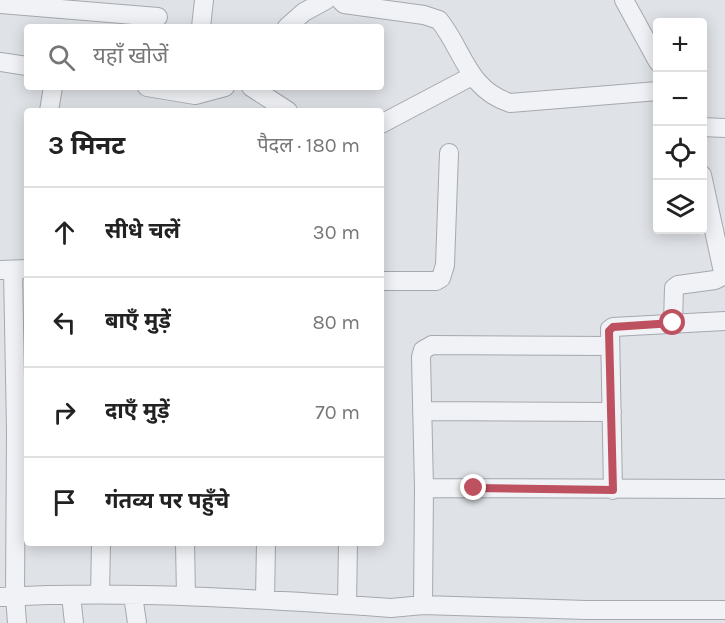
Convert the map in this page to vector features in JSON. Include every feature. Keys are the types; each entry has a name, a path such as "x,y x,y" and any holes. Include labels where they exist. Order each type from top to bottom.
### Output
{"street":[{"path":"201,24 204,0"},
{"path":"290,24 304,12 326,0"},
{"path":"340,0 344,4 424,15 440,20 472,76 496,99 510,103 653,92"},
{"path":"624,0 653,54"},
{"path":"0,4 73,13 158,17"},
{"path":"0,62 24,66"},
{"path":"384,122 472,76"},
{"path":"50,108 52,90"},
{"path":"160,90 194,98 217,90"},
{"path":"257,90 282,108"},
{"path":"707,127 725,128"},
{"path":"384,281 436,281 441,278 445,265 449,153"},
{"path":"673,323 674,288 678,285 721,278 723,265 720,234 704,180"},
{"path":"13,270 8,340 14,432 7,597 17,623"},
{"path":"613,490 609,331 611,327 725,321"},
{"path":"423,605 424,488 421,357 423,350 432,345 610,346"},
{"path":"422,411 612,412"},
{"path":"424,488 725,489"},
{"path":"100,594 101,546"},
{"path":"185,546 186,595"},
{"path":"265,599 266,546"},
{"path":"347,605 348,546"},
{"path":"7,597 100,594 186,595 347,605 391,616 423,605 586,610 725,610"},
{"path":"71,595 74,623"},
{"path":"133,595 137,623"}],"route":[{"path":"474,488 613,490 609,331 611,327 673,323"}]}
